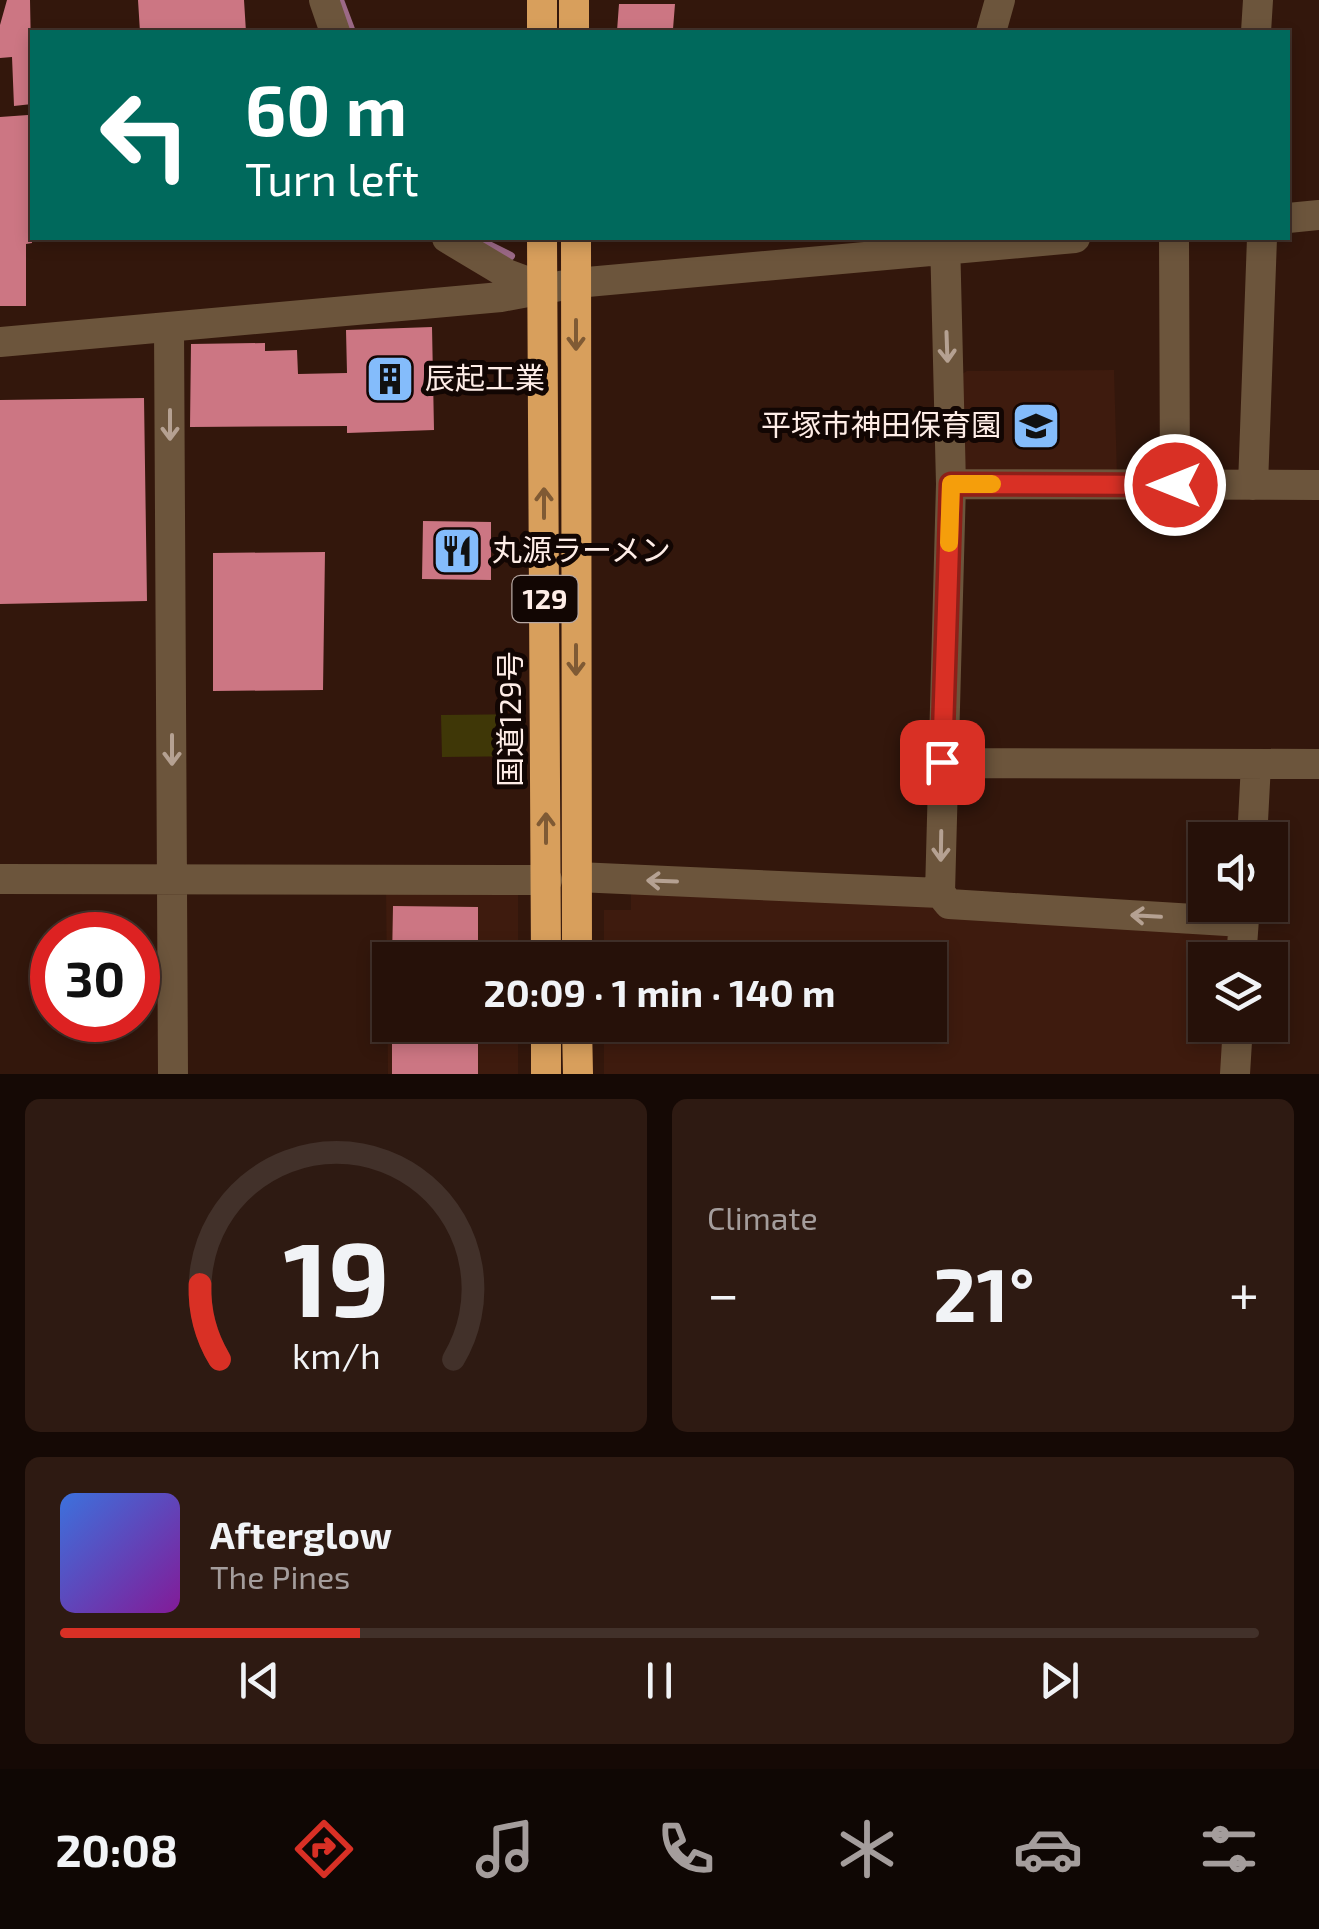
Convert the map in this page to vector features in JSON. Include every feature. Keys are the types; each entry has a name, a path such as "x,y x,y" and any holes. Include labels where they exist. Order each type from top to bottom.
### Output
{"highway":[{"path":"542,0 542,30"},
{"path":"574,0 574,30"},
{"name":"国道129号","path":"542,240 562,879 574,942"},
{"name":"国道129号","path":"550,942 562,879 576,240"},
{"path":"546,1042 546,1074"},
{"path":"577,1042 578,1074"}],"street":[{"path":"324,0 335,30"},
{"path":"991,30 1000,0"},
{"path":"1256,30 1258,0"},
{"path":"1290,218 1319,216"},
{"path":"450,240 507,274 542,287"},
{"path":"0,342 501,298 576,283 944,243 1023,240"},
{"path":"1174,240 1175,485"},
{"path":"1253,485 1262,240"},
{"path":"944,243 951,484 940,893 950,904 1188,912"},
{"path":"169,327 173,1074"},
{"path":"951,484 1319,485"},
{"path":"942,762 1319,764"},
{"path":"1253,822 1256,764"},
{"path":"0,878 562,879 940,893"},
{"path":"1235,1074 1237,1042"}],"shaded area":[{"name":"平塚市神田保育園","path":"1114,370 1117,476 967,480 955,378 967,371"},
{"path":"523,714 523,756 442,757 441,715"},
{"path":"631,888 1224,926 1229,942 1188,942 1188,1042 1223,1042 1222,1074 604,1074 604,1042 947,1042 947,942 604,942 604,910 631,910"},
{"path":"386,889 518,889 518,942 387,942"},
{"path":"388,1042 518,1042 518,1074 388,1074"}],"building":[{"path":"7,0 30,0 30,104 14,106 12,57 0,58 0,25"},
{"path":"138,0 244,0 246,30 140,30"},
{"path":"619,4 675,4 673,29 617,30"},
{"path":"28,115 32,243 26,244 26,306 0,306 0,117"},
{"path":"432,327 434,430 347,433 347,426 190,427 191,344 265,343 265,351 297,350 298,374 347,373 346,330"},
{"path":"144,398 147,601 0,604 0,400"},
{"name":"丸源ラーメン","path":"423,521 491,522 491,580 422,579"},
{"path":"325,552 323,690 213,691 213,553"},
{"path":"393,906 478,907 478,942 392,942"},
{"path":"392,1042 478,1042 478,1074 392,1074"}],"waterway":[{"path":"340,0 351,30"},
{"path":"479,240 511,256"}],"slow traffic":[{"path":"949,543 951,484 992,484"}],"place":[{"name":"辰起工業","path":"390,379"},
{"name":"平塚市神田保育園","path":"1036,426"},
{"name":"丸源ラーメン","path":"457,551"}],"route":[{"path":"942,762 951,484 1175,485"}]}
